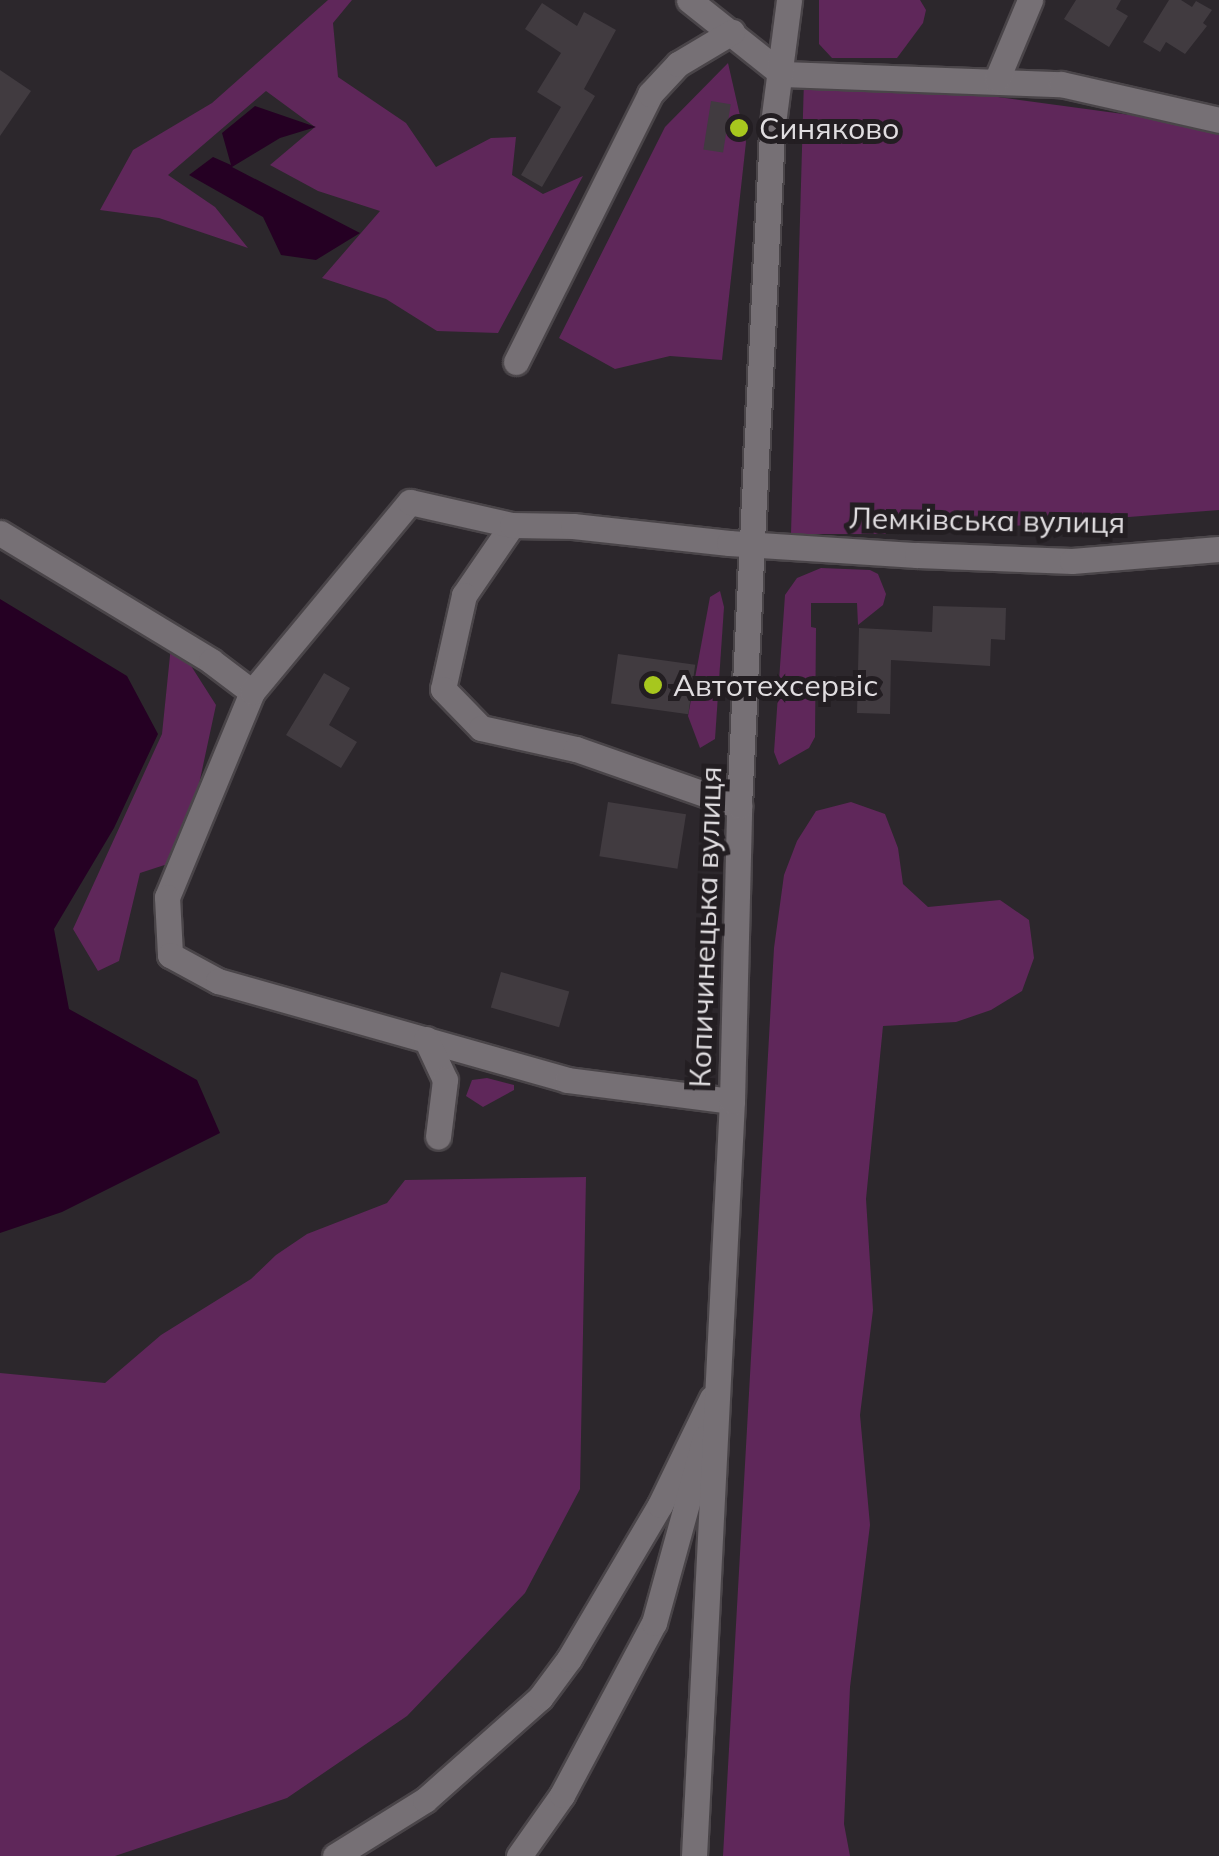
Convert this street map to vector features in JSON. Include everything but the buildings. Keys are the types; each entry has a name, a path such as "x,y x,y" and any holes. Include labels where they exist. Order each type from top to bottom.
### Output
{"street":[{"path":"689,0 782,74 1061,84 1219,120"},
{"name":"Копичинецька вулиця","path":"694,1856 732,1102 739,806 772,130 789,0"},
{"path":"997,79 1030,0"},
{"path":"516,362 650,94 678,64 732,32"},
{"name":"Лемківська вулиця","path":"252,692 410,502 512,525 573,526 753,545 1072,561 1219,549"},
{"path":"512,525 464,594 443,689 481,728 576,749 739,806"},
{"path":"0,533 212,661 252,692 168,898 170,955 218,981 567,1080 732,1102"},
{"path":"426,1040 445,1080 438,1137"},
{"path":"335,1856 424,1800 540,1698 569,1659 660,1505 719,1385"},
{"path":"519,1856 562,1795 654,1623 719,1385"}],"shaded area":[{"path":"328,0 352,0 333,23 338,77 406,123 436,167 491,138 516,137 512,175 543,194 583,176 498,333 437,331 386,299 322,278 380,211 318,191 270,165 315,127 266,91 168,175 215,207 248,248 159,218 100,210 133,150 212,103"},
{"path":"819,0 920,0 926,10 923,23 897,58 832,58 819,44"},
{"path":"728,63 746,142 722,360 670,356 615,369 559,338 665,127"},
{"path":"804,79 925,87 1219,127 1219,510 910,534 791,534"},
{"path":"255,106 316,127 280,138 232,167 360,233 316,260 281,255 263,217 189,175 213,157 231,165 222,133"},
{"path":"821,568 870,570 878,574 886,594 883,605 858,625 857,603 811,603 811,627 816,628 815,737 809,748 779,765 774,752 785,595 797,578"},
{"path":"720,591 724,607 715,739 700,748 688,716 710,597"},
{"path":"0,599 127,676 158,734 114,828 54,929 69,1009 197,1080 220,1133 62,1212 0,1233"},
{"path":"172,636 216,705 183,859 140,873 119,961 98,971 73,929 162,734"},
{"path":"851,802 885,814 898,848 903,884 928,907 1000,900 1029,920 1034,958 1022,991 991,1010 956,1022 883,1026 866,1199 873,1310 860,1415 870,1525 850,1687 844,1824 850,1856 723,1856 774,948 784,875 797,841 816,811"},
{"path":"487,1078 514,1085 514,1090 483,1107 466,1096 472,1080"},
{"path":"586,1177 580,1489 525,1593 407,1716 287,1798 115,1856 0,1856 0,1373 105,1383 161,1335 251,1279 276,1255 307,1234 387,1203 405,1180"}],"place":[{"name":"Синяково","path":"739,128"},
{"name":"Автотехсервіс","path":"653,685"}]}
